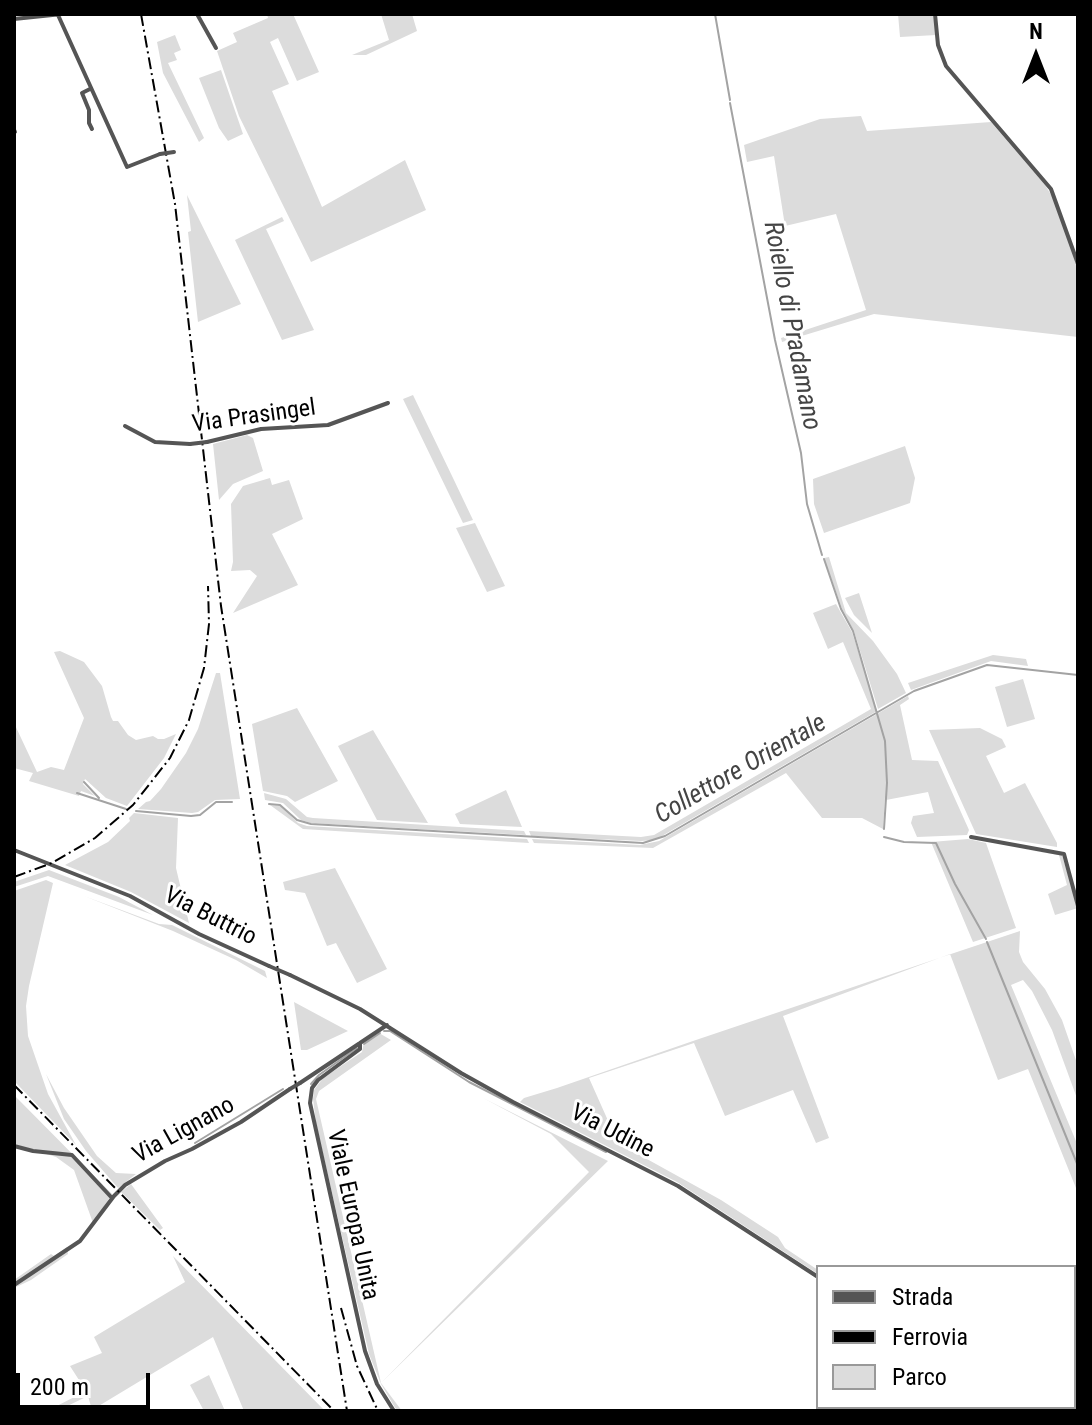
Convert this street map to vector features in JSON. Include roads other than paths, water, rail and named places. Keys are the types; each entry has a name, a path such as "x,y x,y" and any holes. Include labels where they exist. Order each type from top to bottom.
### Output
{"street":[{"path":"197,14 216,48"},
{"path":"935,14 938,45 946,66 1051,189 1078,264"},
{"path":"14,19 60,15 127,167 160,154 181,151"},
{"path":"90,89 82,93 92,129"},
{"name":"Via Prasingel","path":"125,426 155,442 190,444 261,429 328,425 388,403"},
{"path":"971,837 1064,854 1078,906"},
{"name":"Via Buttrio","path":"14,850 130,896 199,934 290,975 387,1025"},
{"name":"Via Lignano","path":"14,1285 80,1241 112,1198 143,1174 241,1122 387,1025"},
{"name":"Via Udine","path":"387,1025 487,1087 678,1186 816,1276"},
{"name":"Viale Europa Unita","path":"360,1043 360,1049 318,1080 312,1088 310,1103 365,1351 377,1384 394,1411"},
{"path":"14,1146 72,1155 112,1198"}],"waterway":[{"name":"Roiello di Pradamano","path":"715,14 730,100"},
{"name":"Roiello di Pradamano","path":"730,103 775,340 801,453 807,504 822,555"},
{"name":"Roiello di Pradamano","path":"824,559 841,609 853,631 885,741 887,783 884,829"},
{"name":"Collettore Orientale","path":"269,804 280,805 297,820 311,824 643,843 665,836 914,691 987,665 1078,675"},
{"path":"84,782 99,798"},
{"name":"Collettore Orientale","path":"77,793 126,809"},
{"name":"Collettore Orientale","path":"136,811 191,816 200,815 216,802 232,802"},
{"name":"Roiello di Pradamano","path":"884,837 904,842 936,843 986,939"},
{"name":"Roiello di Pradamano","path":"987,942 1078,1166"},
{"path":"384,1031 390,1031 469,1082 606,1152"},
{"path":"364,1044 380,1033"},
{"path":"311,1084 357,1048"},
{"path":"195,1143 283,1089"}],"railway":[{"path":"141,14 175,204 221,606 347,1411"},
{"path":"14,877 52,863 95,838 133,805 170,758 189,720 204,668 209,624 208,586"},
{"path":"14,1085 334,1411"},
{"path":"341,1308 357,1366 378,1411"}]}
